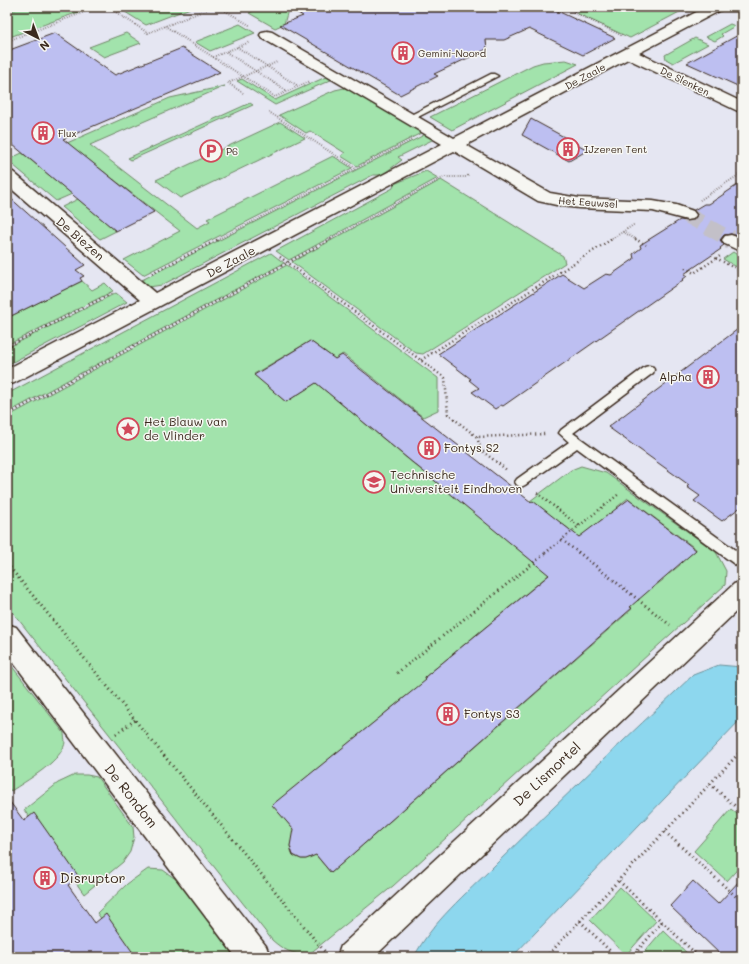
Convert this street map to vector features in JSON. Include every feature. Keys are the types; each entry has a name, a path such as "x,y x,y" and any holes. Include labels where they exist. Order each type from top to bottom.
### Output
{"street":[{"name":"De Zaale","path":"7,378 455,145 716,7"},
{"path":"267,35 455,145"},
{"name":"De Slenken","path":"628,53 742,108"},
{"name":"Het Eeuwsel","path":"455,145 535,192 553,199 572,202 662,207 684,214"},
{"name":"De Biezen","path":"7,176 154,302"},
{"name":"De Lismortel","path":"352,957 742,591"},
{"name":"De Rondom","path":"7,635 255,957"}],"lane":[{"path":"409,118 494,76"},
{"path":"649,370 566,433 742,562"},
{"path":"521,482 577,442"}],"path":[{"path":"7,41 98,7"},
{"path":"108,7 148,33 213,7"},
{"path":"219,7 267,35"},
{"path":"584,7 573,12 643,45"},
{"path":"164,26 275,97 330,72"},
{"path":"213,57 267,35"},
{"path":"237,48 299,86"},
{"path":"226,52 287,91"},
{"path":"243,93 228,83 298,53"},
{"path":"269,112 356,168"},
{"path":"7,347 397,147"},
{"path":"7,415 444,177 466,177 489,165"},
{"path":"684,214 742,173"},
{"path":"421,360 662,207"},
{"path":"623,232 646,245"},
{"path":"685,268 694,274 737,243"},
{"path":"264,244 445,378 448,414 478,437 566,433"},
{"path":"716,258 742,272"},
{"path":"397,674 633,483"},
{"path":"562,540 689,640"},
{"path":"7,564 329,957"},
{"path":"546,957 742,750"},
{"path":"710,784 742,812"},
{"path":"665,832 742,902"},
{"path":"619,881 699,957"},
{"path":"580,921 616,957"},
{"path":"632,957 662,922"}],"green space":[{"path":"22,7 80,7 84,10 7,38 7,12"},
{"path":"117,7 193,7 146,25"},
{"path":"246,7 286,7 285,10 288,10 284,24 275,28 249,13 253,11"},
{"path":"588,7 689,7 630,38 576,13"},
{"path":"240,24 255,33 210,51 195,42"},
{"path":"730,24 735,26 721,34 723,36 715,41 706,37"},
{"path":"126,33 141,43 104,57 89,47"},
{"path":"695,38 708,44 673,63 666,59 665,55"},
{"path":"566,60 578,64 452,130 430,117 533,65 543,62"},
{"path":"328,76 333,79 275,105 237,81 242,79 275,100"},
{"path":"225,86 90,145 197,228 210,221 207,219 333,156 352,168 143,275 124,260 180,231 67,143 170,98"},
{"path":"344,88 351,90 423,132 357,166 341,156 345,153 310,131 306,133 279,115 335,90"},
{"path":"250,103 253,105 131,160 128,158"},
{"path":"280,122 305,138 180,198 156,180"},
{"path":"426,134 434,139 398,157 402,160 382,175 373,175 162,285 149,287 138,282"},
{"path":"22,153 72,194 56,201 7,160"},
{"path":"426,171 438,178 289,260 276,251 393,188 394,184"},
{"path":"441,180 563,256 565,263 423,354 416,353 292,262"},
{"path":"78,199 116,231 100,239 62,207"},
{"path":"733,252 742,258 742,270 723,259"},
{"path":"271,253 284,263 7,413 7,394"},
{"path":"287,265 438,378 438,410 423,417 343,354 335,359 310,341 254,374 286,402 316,383 420,469 547,546 569,529 530,501 571,470 581,466 606,473 716,552 726,571 725,585 393,886 308,955 297,954 284,949 272,940 7,605 7,417","holes":["628,498 696,550 685,559 617,507","612,512 680,565 669,574 600,521","594,526 663,580 651,589 583,535","569,558 632,609 331,873 315,854 310,858 304,859 293,855 290,843 297,834 273,805 405,697 427,682 425,677"]},
{"path":"82,281 92,290 105,283 113,291 7,345 7,318"},
{"path":"116,293 127,302 7,365 7,348"},
{"path":"7,660 64,733 65,741 61,752 49,765 11,791 7,786"},
{"path":"75,775 97,777 133,827 134,837 130,852 123,862 84,894 24,810 58,783"},
{"path":"731,809 742,818 742,864 727,881 694,851"},
{"path":"148,869 163,870 177,880 236,957 129,957 97,913 127,884"},
{"path":"620,887 656,921 626,955 590,920"},
{"path":"663,930 691,957 640,957"}],"water":[{"path":"719,665 742,667 742,718 512,957 414,957 430,932 450,909 593,770 693,675"}],"building":[{"name":"Gemini-Noord","path":"288,7 549,7 615,38 583,55 529,29 504,40 486,40 487,49 434,74 438,76 400,95 280,25 303,16"},
{"name":"Flux","path":"55,33 115,75 182,48 220,72 63,139 154,212 116,231 7,140 7,51"},
{"path":"742,33 742,88 687,63"},
{"path":"531,119 588,150 569,161 522,135"},
{"path":"742,182 742,233 738,236 731,234 724,235 720,240 724,245 720,248 721,249 684,274 687,276 683,280 503,406 501,405 495,409 472,392 479,388 469,380 471,379 438,354 562,274 584,288 606,274 611,275 634,259 633,254 641,248 640,245 680,220 694,220 698,215 694,210 704,204 709,204"},
{"path":"7,195 85,265 76,270 84,276 80,278 82,281 7,318"},
{"name":"Alpha","path":"742,326 742,506 722,521 694,501 700,496 687,487 689,485 608,427"},
{"path":"310,341 335,359 342,355 531,502 533,501 579,537 629,499 696,550 331,873 316,855 306,859 301,859 293,855 290,846 293,829 272,805 426,680 425,677 549,575 316,383 286,402 254,375"},
{"name":"Disruptor","path":"7,798 24,821 34,813 79,877 68,885 95,923 106,914 136,957 7,957"},
{"path":"742,878 742,957 723,957 670,906 693,881 718,904"}],"tunnel":[{"path":"687,215 731,240 729,239"}],"place":[{"name":"Gemini-Noord","path":"403,53"},
{"name":"Flux","path":"43,133"},
{"name":"IJzeren Tent","path":"568,149"},
{"name":"P6","path":"211,151"},
{"name":"Alpha","path":"708,377"},
{"name":"Het Blauw van de Vlinder","path":"128,429"},
{"name":"Fontys S2","path":"429,448"},
{"name":"Technische Universiteit Eindhoven","path":"374,482"},
{"name":"Fontys S3","path":"448,714"},
{"name":"Disruptor","path":"45,878"}]}
